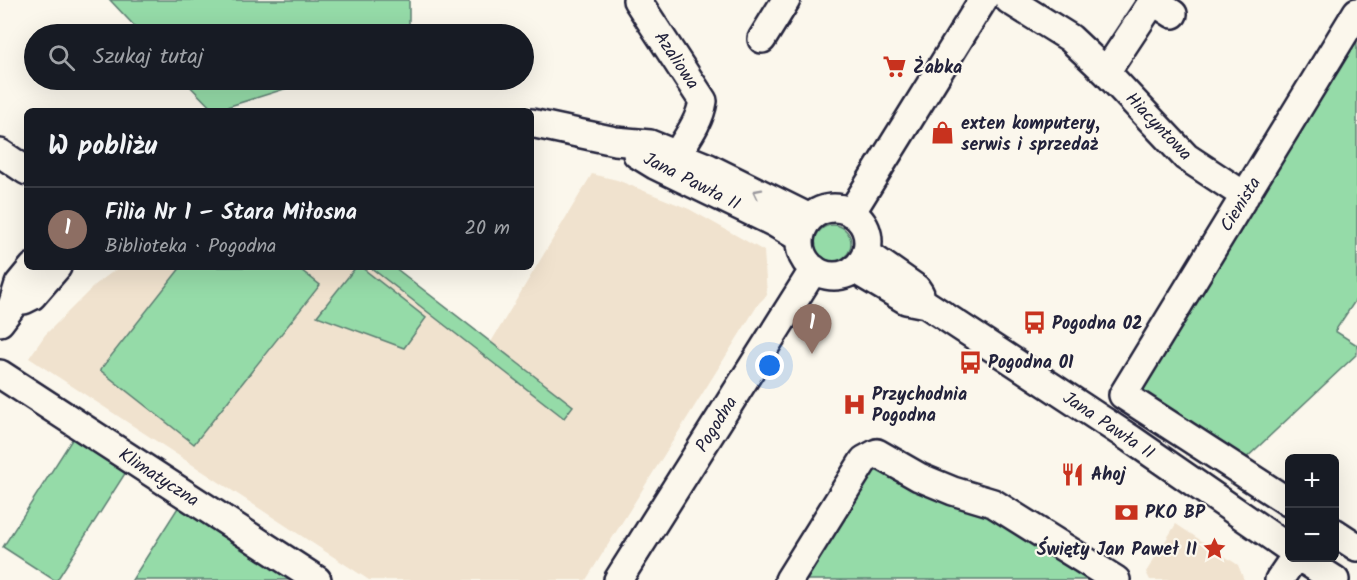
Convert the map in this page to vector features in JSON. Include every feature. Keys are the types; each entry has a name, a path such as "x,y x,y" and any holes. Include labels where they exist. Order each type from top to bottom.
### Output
{"street":[{"name":"Azaliowa","path":"637,0 703,101 700,113 677,154"},
{"path":"762,39 786,0"},
{"path":"851,213 983,0"},
{"name":"Hiacyntowa","path":"1009,0 1070,38 1106,72 1186,158 1245,196"},
{"path":"1106,72 1153,1 1173,14"},
{"name":"Cienista","path":"1285,500 1123,395 1357,12"},
{"name":"Jana Pawła II","path":"534,124 615,141 650,144 677,154 805,228"},
{"name":"Jana Pawła II","path":"615,141 655,165 773,222 805,228"},
{"path":"0,153 24,169"},
{"path":"825,209 843,209 851,213 864,226 868,244 860,261 845,274 834,276 814,269 803,255 805,228 825,209"},
{"name":"Jana Pawła II","path":"860,261 916,288 926,304 1131,439 1285,546"},
{"name":"Pogodna","path":"618,580 814,269"},
{"path":"6,314 19,284 31,270"},
{"path":"6,314 32,296 54,270"},
{"name":"Klimatyczna","path":"0,374 317,580"},
{"path":"789,580 864,460 877,453 919,477 953,491 993,503 1116,580"},
{"path":"1339,535 1357,547"},
{"path":"1279,580 1291,562"},
{"path":"1307,562 1335,580"}],"shaded area":[{"path":"592,174 617,180 689,209 764,251 767,295 759,303 586,580 369,580 29,358 45,335 95,285 115,270 398,270 491,342"},
{"path":"1176,524 1238,565 1244,580 1150,580 1146,572"}],"green space":[{"path":"110,0 409,0 409,24 133,24"},
{"path":"1357,31 1357,298 1335,331 1357,345 1357,354 1242,462 1136,393"},
{"path":"194,90 281,90 224,108 211,108"},
{"path":"833,225 846,230 851,243 846,256 833,261 820,256 815,243 820,230"},
{"path":"179,270 301,270 320,285 194,444 100,370"},
{"path":"354,270 365,270 426,318 404,348 317,316"},
{"path":"374,270 398,270 573,406 564,418"},
{"path":"73,438 126,472 57,580 54,580 3,547"},
{"path":"877,464 930,493 1012,526 1096,580 798,580"},
{"path":"179,506 293,580 132,580"}],"place":[{"name":"Żabka","path":"895,67"},
{"name":"exten komputery, serwis i sprzedaż","path":"943,133"},
{"name":"Pogodna 02","path":"1034,323"},
{"name":"Filia Nr 1 – Stara Miłosna","path":"812,354"},
{"name":"Pogodna 01","path":"970,362"},
{"name":"Przychodnia Pogodna","path":"854,404"},
{"name":"Ahoj","path":"1073,474"},
{"name":"PKO BP","path":"1127,512"},
{"name":"Święty Jan Paweł II","path":"1215,549"}]}
